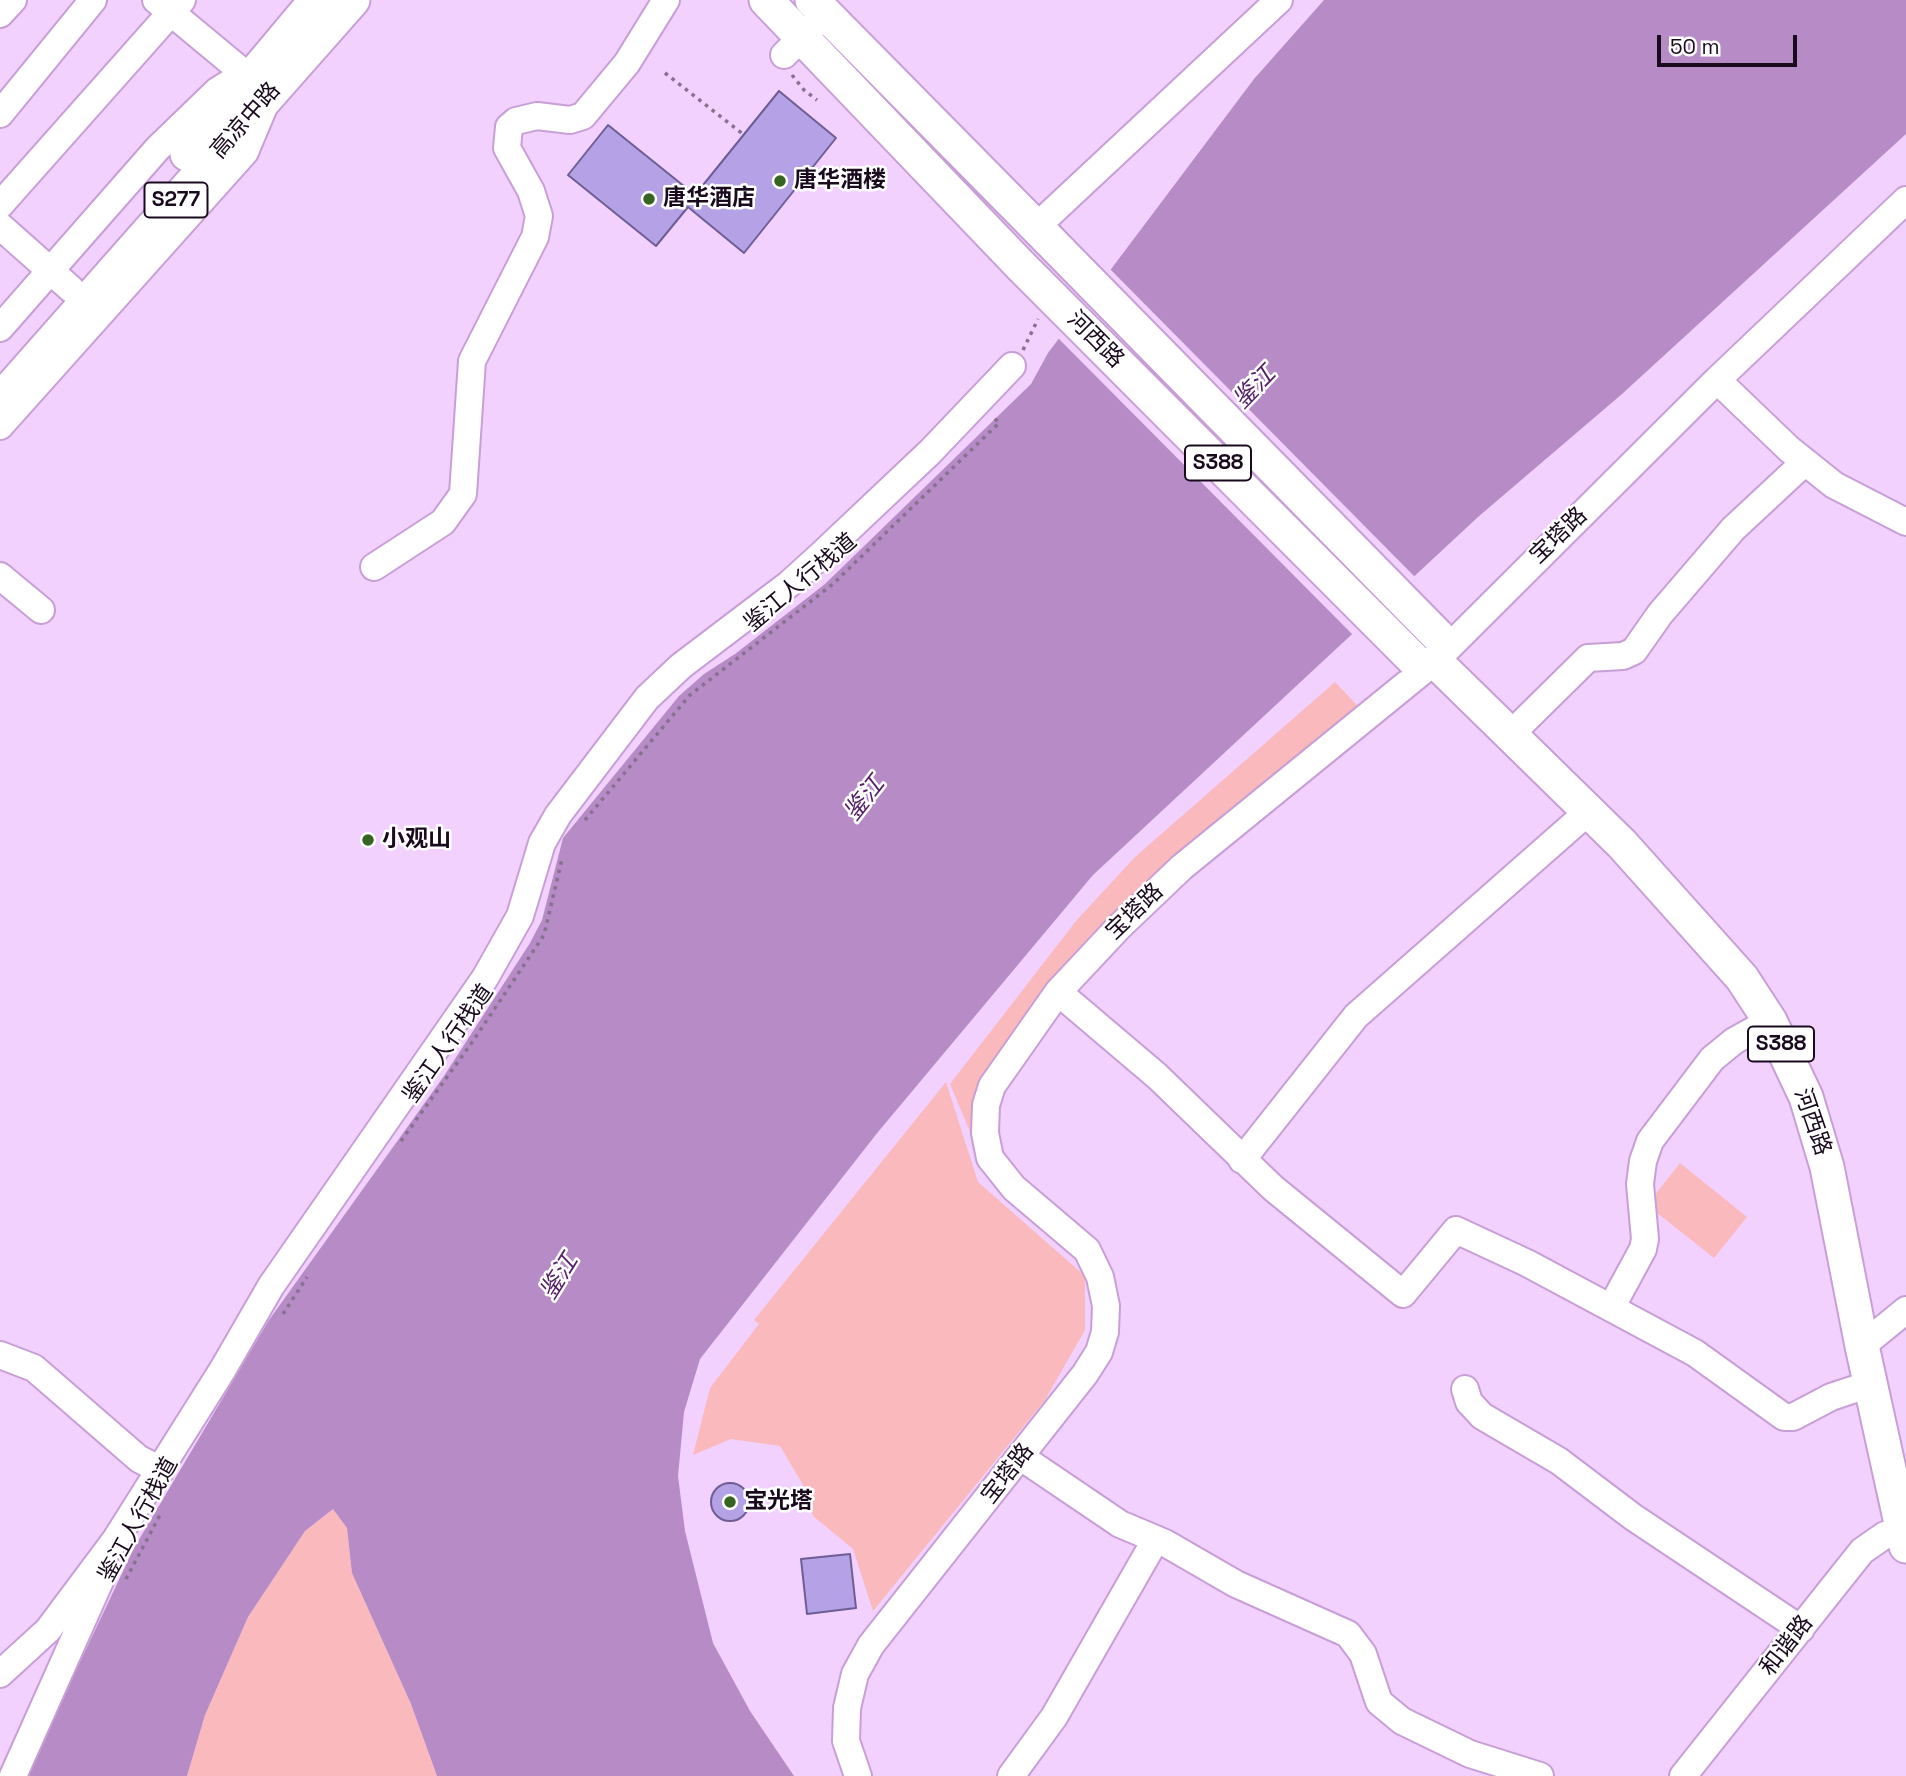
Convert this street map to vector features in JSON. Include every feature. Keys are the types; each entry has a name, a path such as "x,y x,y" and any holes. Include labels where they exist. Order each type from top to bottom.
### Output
{"main road":[{"name":"高凉中路","path":"0,400 59,346 150,243 316,0"},
{"name":"高凉中路","path":"0,368 61,280 259,87 353,0"},
{"name":"河西路","path":"774,3 793,46 1429,653 1589,811 1742,978 1770,1021 1806,1097 1827,1167 1862,1346 1904,1538"},
{"name":"河西路","path":"819,7 1041,233 1429,653"}],"street":[{"path":"0,14 13,0"},
{"path":"0,114 93,0"},
{"path":"374,567 443,522 463,494 472,361 535,237 539,216 531,191 506,148 509,127 516,121 537,116 570,120 583,116 627,63 666,0"},
{"path":"1041,233 1279,0"},
{"path":"0,205 170,4 259,87"},
{"path":"793,46 819,7"},
{"name":"宝塔路","path":"858,1776 846,1741 847,1708 855,1674 878,1636 1085,1374 1099,1352 1105,1332 1106,1306 1100,1277 1087,1250 1014,1188 990,1158 985,1133 986,1105 992,1086 1058,992 1119,927 1182,867 1429,653 1906,201"},
{"path":"0,226 61,280 0,328"},
{"path":"0,426 59,346"},
{"path":"0,1674 48,1630 116,1539 271,1286 485,978 520,916 538,854 549,829 647,698 669,677 814,561 930,452 1012,366"},
{"path":"1717,380 1805,462 1834,485 1906,522"},
{"path":"1511,734 1588,658 1623,656 1634,651 1660,614 1733,529 1805,462"},
{"path":"0,576 41,610"},
{"path":"1242,1160 1356,1016 1589,811"},
{"path":"1058,992 1157,1076 1242,1160 1404,1294 1455,1230 1527,1263 1695,1353 1784,1417 1793,1417 1831,1397 1870,1384"},
{"path":"1611,1308 1643,1248 1645,1239 1640,1185 1643,1161 1650,1141 1712,1059 1734,1041 1770,1021"},
{"path":"1862,1346 1906,1310"},
{"path":"0,1355 34,1367 139,1459 160,1470"},
{"path":"1465,1389 1474,1410 1482,1416 1559,1461 1633,1517 1801,1629"},
{"path":"1021,1457 1120,1524 1156,1539 1236,1584 1348,1634 1363,1654 1379,1702 1402,1721 1470,1754 1540,1776"},
{"name":"和谐路","path":"1683,1776 1862,1551 1885,1535 1904,1538"},
{"path":"13,1776 97,1592 116,1539"},
{"path":"1011,1776 1045,1733 1156,1539"}],"path":[{"path":"793,46 798,85 817,100"},
{"path":"665,73 744,135"},
{"name":"鉴江人行栈道","path":"582,823 690,695 827,590 999,423"},
{"name":"鉴江人行栈道","path":"401,1141 474,1041 544,935 566,848"},
{"path":"279,1320 313,1267"},
{"name":"鉴江人行栈道","path":"125,1582 162,1510"}],"shaded area":[{"path":"1335,682 1357,705 1094,932 1046,986 976,1088 976,1146 950,1084 1076,921 1135,857"},
{"path":"946,1082 978,1182 1085,1276 1085,1330 1045,1400 873,1611 853,1549 813,1516 802,1483 780,1446 731,1439 693,1455 710,1388 759,1324 754,1320"},
{"path":"1680,1163 1747,1217 1714,1258 1647,1205"},
{"path":"333,1509 347,1528 352,1573 411,1704 437,1776 187,1776 205,1715 248,1617 305,1531"}],"water":[{"name":"鉴江","path":"1324,0 1906,0 1906,134 1622,394 1478,517 1093,875 878,1132 700,1359 684,1412 678,1476 685,1531 713,1643 750,1711 794,1776 437,1776 411,1704 352,1573 347,1528 333,1509 305,1531 248,1617 205,1715 187,1776 26,1776 134,1548 269,1320 444,1076 530,943 542,920 563,838 679,696 704,674 735,654 825,584 1031,384 1048,353 1254,79"}],"pier":[{"path":"1108,267 1417,579 1355,637 1056,336"}],"building":[{"path":"779,91 836,138 744,253 688,207 656,246 568,175 608,125 695,195"},
{"name":"宝光塔","path":"730,1483 743,1489 749,1502 743,1515 730,1521 717,1515 711,1502 717,1489"},
{"path":"850,1554 856,1608 807,1614 801,1559"}],"place":[{"name":"唐华酒楼","path":"780,181"},
{"name":"唐华酒店","path":"649,199"},
{"name":"小观山","path":"368,840"},
{"name":"宝光塔","path":"730,1502"}]}
